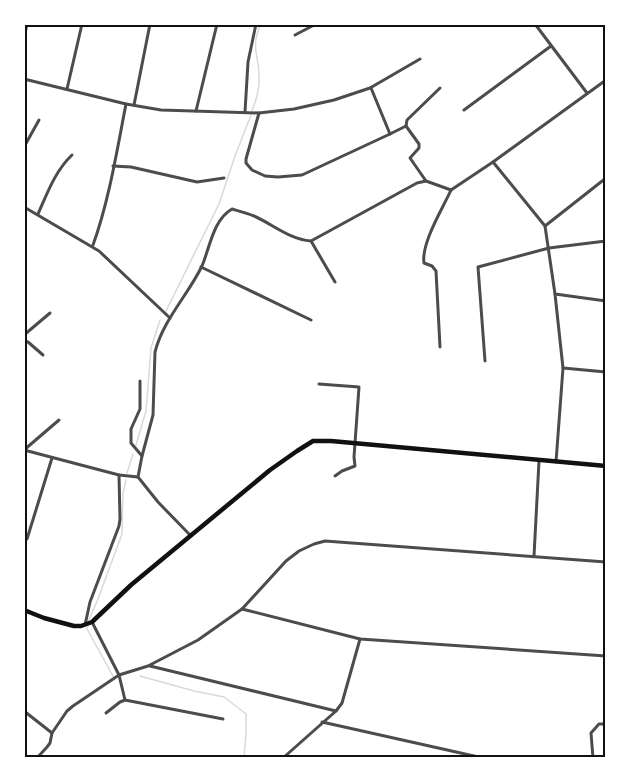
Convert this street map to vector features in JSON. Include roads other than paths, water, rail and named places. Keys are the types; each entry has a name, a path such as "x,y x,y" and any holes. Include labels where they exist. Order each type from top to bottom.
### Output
{"main road":[{"path":"24,610 74,626 92,622 131,585 270,470 313,441 606,466"}],"street":[{"path":"24,38 27,24"},
{"path":"67,89 82,24"},
{"path":"134,105 150,24"},
{"path":"196,111 217,24"},
{"path":"245,112 248,62 256,24"},
{"path":"295,35 316,24"},
{"path":"535,24 587,93"},
{"path":"464,110 551,46"},
{"path":"24,80 161,110 259,113 294,110 370,88 420,59"},
{"path":"440,347 436,271 432,266 424,263 423,259 426,244 451,190 606,80"},
{"path":"370,88 390,134"},
{"path":"426,182 411,160 411,155 416,152 419,144 405,123 440,88"},
{"path":"93,246 126,104"},
{"path":"259,113 246,164 252,170 265,176 302,175 406,126"},
{"path":"24,147 39,120"},
{"path":"38,214 57,173 72,155"},
{"path":"493,162 545,226 555,294 562,368 556,462"},
{"path":"113,166 131,167 197,182 224,178"},
{"path":"545,226 606,178"},
{"path":"138,477 153,415 155,352 170,318 201,267 219,221 225,213 232,209 253,215 286,235 311,241 417,183 426,182 451,190"},
{"path":"24,207 93,246 170,318"},
{"path":"311,241 335,282"},
{"path":"485,361 478,267 549,248 606,241"},
{"path":"201,267 311,320"},
{"path":"555,294 606,301"},
{"path":"24,334 50,313"},
{"path":"24,341 43,355"},
{"path":"562,368 606,372"},
{"path":"140,381 140,409 131,429 130,443 142,456"},
{"path":"319,384 359,387 355,466 335,476"},
{"path":"24,450 59,420"},
{"path":"24,450 119,475 138,477 158,502 191,536"},
{"path":"24,537 27,539 52,458"},
{"path":"534,556 539,460"},
{"path":"85,625 90,602 120,519 119,475"},
{"path":"37,758 50,743 52,733 73,706 119,675 148,666 198,640 243,609 286,561 314,543 325,541 606,562"},
{"path":"243,609 360,639 606,656"},
{"path":"92,622 119,675 125,700"},
{"path":"283,758 342,703 360,639"},
{"path":"148,666 336,711"},
{"path":"106,712 125,700 223,719"},
{"path":"24,711 52,733"},
{"path":"322,722 483,758"},
{"path":"593,758 591,733 599,724 606,724"}],"waterway":[{"path":"252,111 259,86 256,39 261,24"},
{"path":"166,311 219,204 251,115"},
{"path":"136,445 146,411 151,348 160,320"},
{"path":"127,473 133,454"},
{"path":"88,622 122,534 123,493 126,480"},
{"path":"88,626 87,629 113,676"},
{"path":"140,676 224,697 246,714 244,758"}]}
